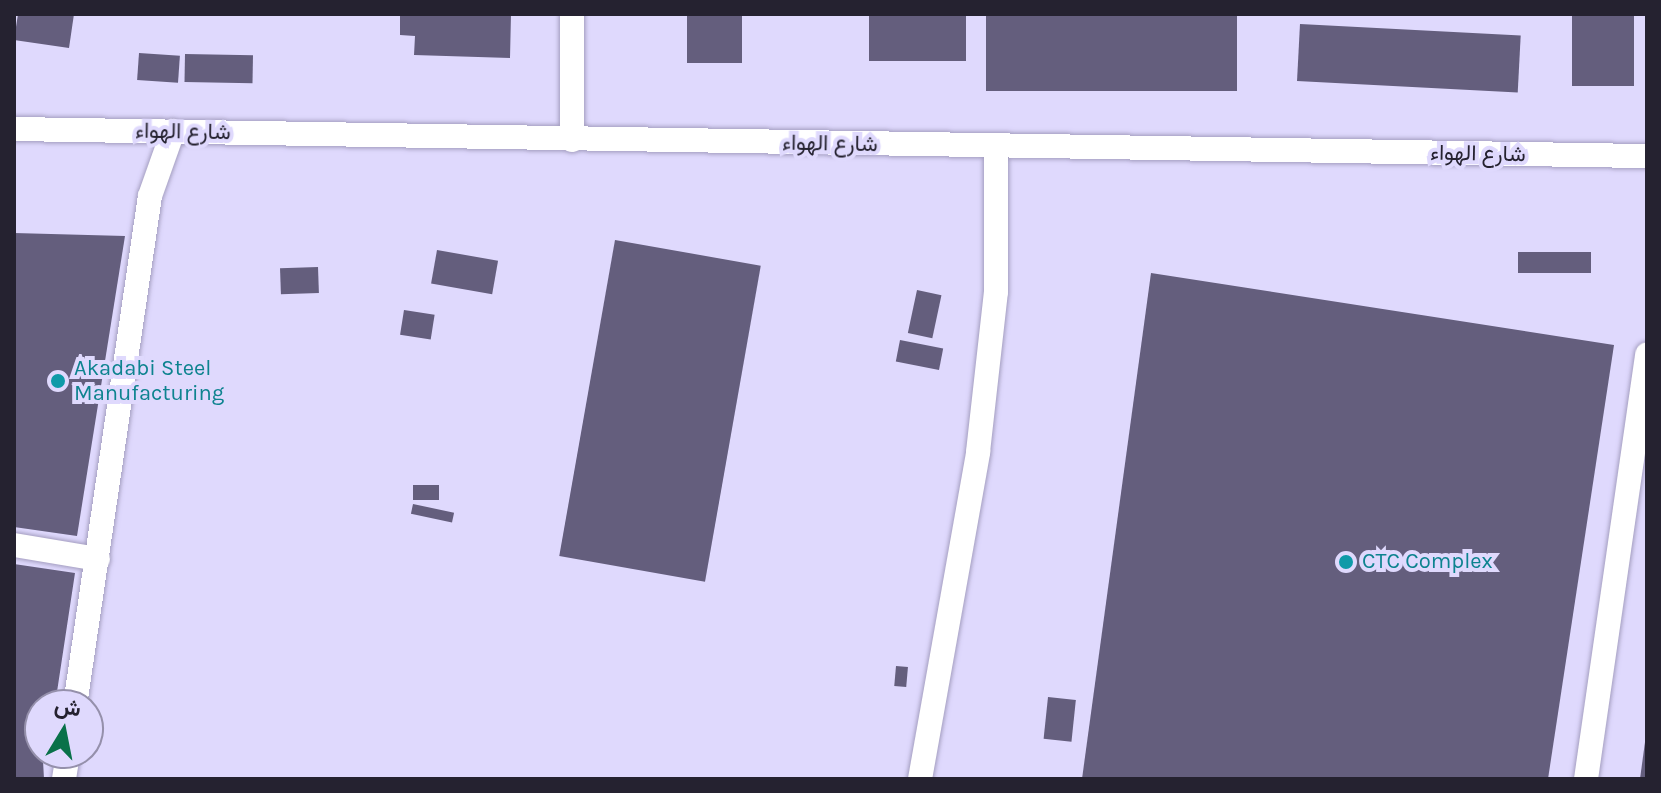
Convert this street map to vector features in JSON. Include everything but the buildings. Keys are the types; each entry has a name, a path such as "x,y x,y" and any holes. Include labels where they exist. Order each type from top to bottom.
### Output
{"street":[{"path":"572,14 572,140"},
{"name":"شارع الهواء","path":"14,129 996,148 1647,156"},
{"path":"78,689 150,196 173,131"},
{"path":"920,779 978,452 996,292 996,148"},
{"path":"1586,779 1647,354"},
{"path":"14,545 98,559"}],"place":[{"name":"Akadabi Steel Manufacturing","path":"58,381"},
{"name":"CTC Complex","path":"1346,562"}]}
